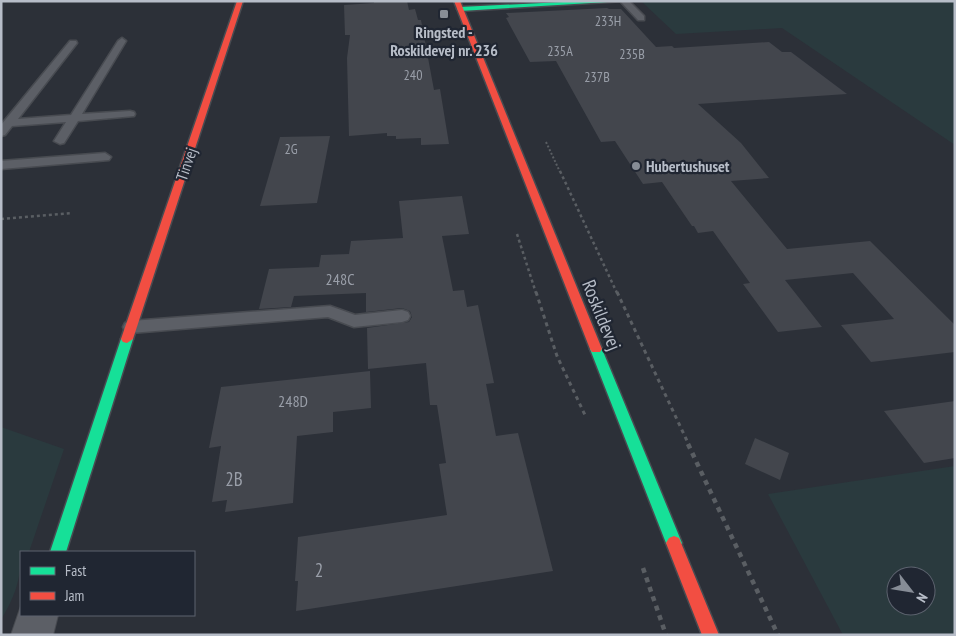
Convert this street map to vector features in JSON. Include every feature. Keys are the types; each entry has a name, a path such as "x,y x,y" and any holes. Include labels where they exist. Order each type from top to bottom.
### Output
{"street":[{"name":"Tinvej","path":"58,551 240,1"},
{"name":"Roskildevej","path":"623,1 459,5 711,635"},
{"path":"32,635 38,616"}],"lane":[{"path":"623,1 641,18"},
{"path":"60,141 122,41"},
{"path":"1,133 73,43"},
{"path":"9,123 130,114"},
{"path":"1,165 105,157"},
{"path":"131,327 330,311 354,321 402,316"}],"path":[{"path":"542,136 778,635"},
{"path":"1,219 72,214"}],"shaded area":[{"path":"641,1 955,1 955,145 782,28 676,34"},
{"path":"1,427 64,449 29,551 20,551 20,571 16,588 1,620"},
{"path":"955,466 955,635 843,635 768,494"}],"building":[{"path":"374,1 407,1 409,10 415,9 418,20 421,20 434,90 440,89 449,144 421,145 421,138 396,139 396,136 387,136 387,133 349,136 347,58 350,35 345,35 344,5 374,3"},
{"path":"621,9 656,47 672,46 674,48 769,42 782,52 791,52 847,94 698,104 741,143 769,178 731,181 787,249 870,241 955,325 955,352 871,362 841,325 894,319 853,273 785,280 822,327 778,332 743,284 750,283 713,231 698,233 662,182 643,184 615,141 601,142 556,61 530,62 506,18 509,17 506,13"},
{"path":"330,136 317,203 260,206 280,137"},
{"path":"462,196 469,234 442,236 453,291 464,290 467,307 478,305 494,383 486,384 496,436 518,433 553,571 296,611 298,581 295,581 298,537 447,515 439,464 446,463 437,405 430,405 426,363 368,369 367,328 409,322 412,317 410,311 402,308 366,312 366,293 294,296 291,307 259,309 269,269 319,267 321,255 349,254 351,241 403,238 399,201"},
{"path":"370,371 371,408 333,412 333,432 297,436 293,503 225,512 227,500 212,502 221,446 209,448 221,387"},
{"path":"955,401 955,458 924,463 884,411"},
{"path":"755,438 789,453 780,480 745,464"}],"traffic: fast":[{"path":"460,9 621,1"},
{"path":"58,551 127,339"},
{"path":"596,349 674,543"}],"traffic: jam":[{"path":"127,339 240,1"},
{"path":"457,1 596,349"},
{"path":"674,543 711,635"}],"place":[{"name":"Ringsted - Roskildevej nr. 236","path":"444,14"},
{"name":"Hubertushuset","path":"636,166"}]}
